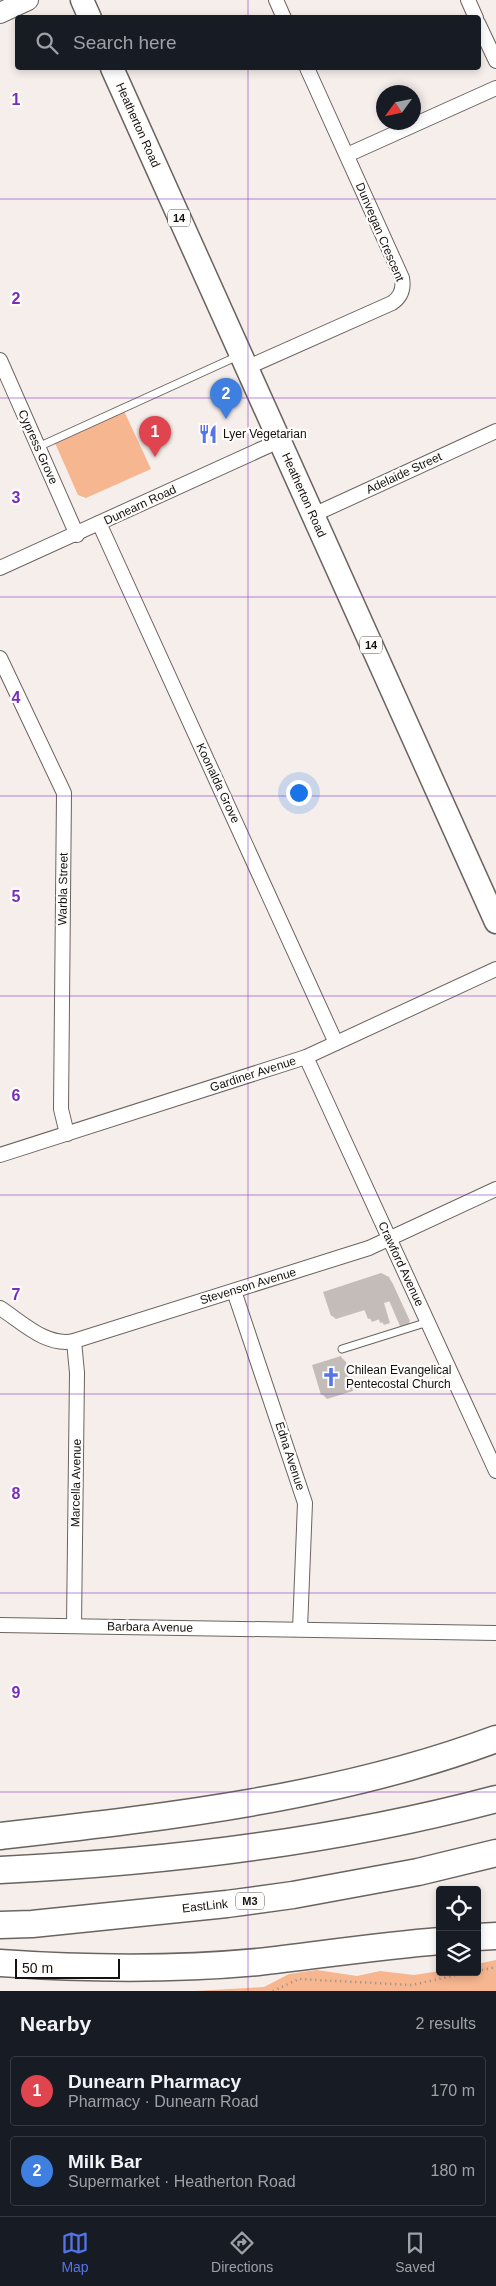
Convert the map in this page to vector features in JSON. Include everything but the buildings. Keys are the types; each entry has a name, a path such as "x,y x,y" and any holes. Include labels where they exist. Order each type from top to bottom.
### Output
{"highway":[{"path":"0,1836 193,1811 299,1793 360,1781 412,1767 496,1739"},
{"path":"0,1870 97,1864 247,1847 335,1834 496,1799"},
{"name":"EastLink","path":"0,1925 32,1924 228,1904 354,1884 496,1853"},
{"path":"481,1937 496,1936"},
{"path":"0,1963 65,1968 167,1968 258,1962 436,1940"}],"main road":[{"path":"0,12 28,0"},
{"path":"82,0 89,15"},
{"name":"Heatherton Road","path":"113,70 496,922"}],"street":[{"path":"276,0 283,15"},
{"path":"468,0 475,15"},
{"path":"481,29 496,61"},
{"name":"Dunvegan Crescent","path":"243,361 392,304 403,289 402,278 308,70"},
{"path":"347,155 496,88"},
{"name":"Cypress Grove","path":"0,360 77,534"},
{"name":"Adelaide Street","path":"313,515 496,431"},
{"name":"Dunearn Road","path":"0,568 279,441"},
{"name":"Koonalda Grove","path":"99,523 336,1043"},
{"name":"Warbla Street","path":"0,658 64,793 61,1108 67,1134"},
{"name":"Gardiner Avenue","path":"0,1155 306,1057 496,969"},
{"name":"Crawford Avenue","path":"306,1057 496,1471"},
{"name":"Stevenson Avenue","path":"0,1308 53,1341 65,1343 74,1341 369,1248 496,1189"},
{"name":"Edna Avenue","path":"234,1291 305,1503 300,1629"},
{"name":"Marcella Avenue","path":"74,1341 77,1374 74,1626"},
{"name":"Barbara Avenue","path":"0,1625 300,1629"},
{"path":"300,1629 496,1633"}],"lane":[{"path":"38,447 243,361"},
{"path":"342,1349 428,1322"}],"path":[{"path":"481,1970 496,1967"},
{"path":"273,1991 299,1979 412,1985 452,1976"}],"shaded area":[{"path":"124,411 151,469 86,498 78,495 55,443"},
{"path":"496,1960 496,1991 195,1991 264,1987 289,1974 317,1970 357,1976 380,1971 414,1975 436,1972 436,1976 481,1976 481,1963"}],"place":[{"name":"Milk Bar","path":"226,419"},
{"name":"Lyer Vegetarian","path":"208,434"},
{"name":"Dunearn Pharmacy","path":"155,457"},
{"name":"Chilean Evangelical Pentecostal Church","path":"331,1377"}]}
